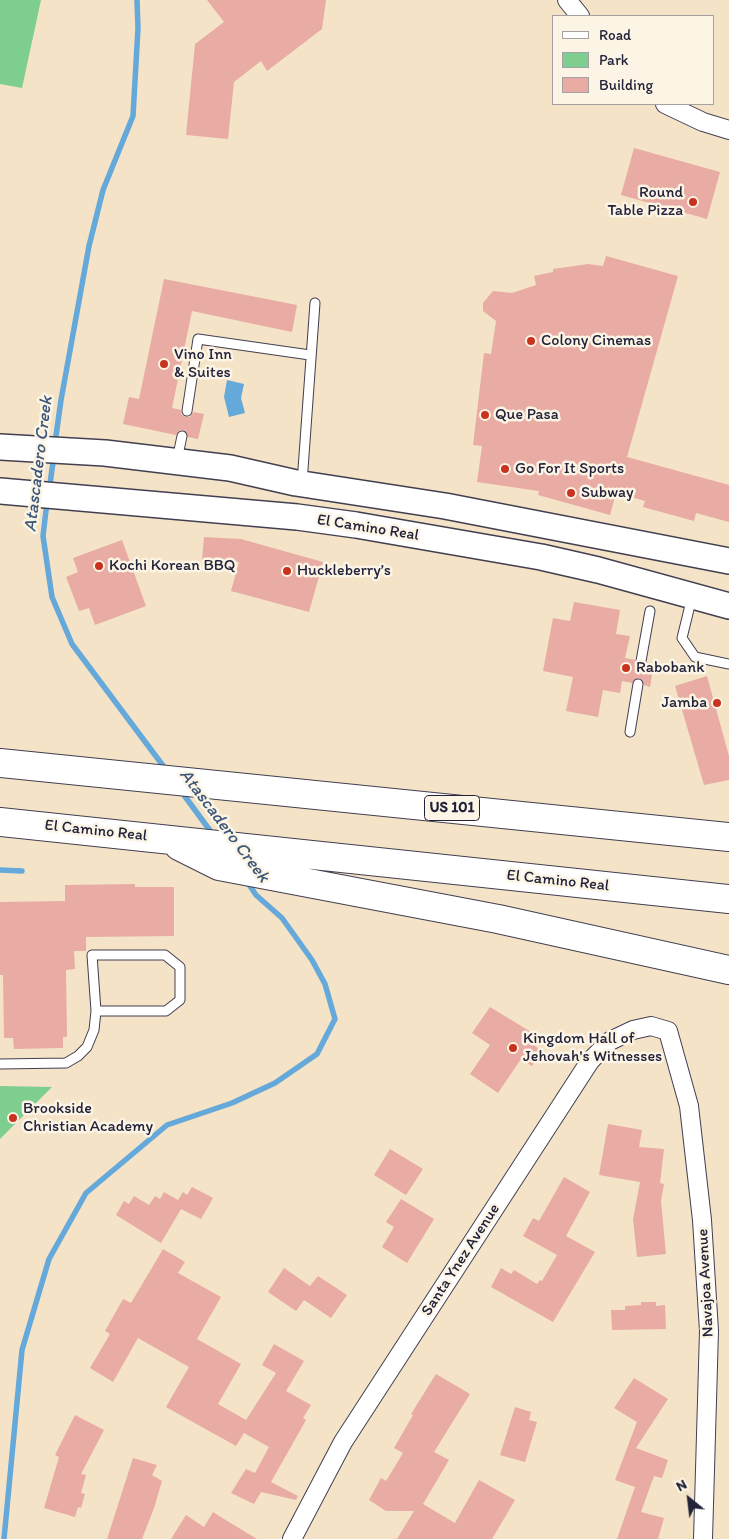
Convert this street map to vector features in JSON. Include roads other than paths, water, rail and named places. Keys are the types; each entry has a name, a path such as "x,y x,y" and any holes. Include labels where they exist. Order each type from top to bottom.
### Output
{"highway":[{"name":"US 101","path":"0,763 729,837"},
{"name":"El Camino Real","path":"0,822 729,898"},
{"path":"164,838 219,866 498,919 729,970"}],"main road":[{"path":"0,447 67,451 230,468 302,483 446,506 729,561"},
{"name":"El Camino Real","path":"0,491 297,517 356,525 542,557 598,570 729,606"}],"street":[{"path":"567,0 579,15"},
{"path":"668,105 703,122 729,130"},
{"name":"Santa Ynez Avenue","path":"292,1539 343,1442 590,1061 610,1041 633,1030 651,1026 668,1031"},
{"name":"Navajoa Avenue","path":"668,1031 689,1106 702,1220 709,1331 703,1539"}],"lane":[{"path":"302,483 315,303"},
{"path":"187,411 198,339 310,355"},
{"path":"177,462 182,436"},
{"path":"693,595 682,638 695,657 729,664"},
{"path":"641,661 650,611"},
{"path":"630,732 638,684"},
{"path":"0,1064 66,1063 78,1056 87,1047 92,1036 96,1011 92,955 165,955 180,967 180,1000 166,1011 96,1011"}],"water":[{"path":"227,380 244,384 241,398 245,413 229,417 224,397"}],"waterway":[{"name":"Atascadero Creek","path":"55,443 89,246 103,190 133,116 138,28 137,0"},
{"name":"Atascadero Creek","path":"49,491 54,455"},
{"name":"Atascadero Creek","path":"47,502 43,536 52,597 72,644 167,771"},
{"name":"Atascadero Creek","path":"181,791 214,836"},
{"path":"0,870 22,871"},
{"name":"Atascadero Creek","path":"4,1539 22,1350 49,1259 86,1193 167,1125 232,1103 275,1083 317,1054 335,1019 325,984 312,960 282,918 256,895 246,880"}],"place":[{"name":"Round Table Pizza","path":"693,202"},
{"name":"Colony Cinemas","path":"531,341"},
{"name":"Vino Inn & Suites","path":"164,364"},
{"name":"Que Pasa","path":"485,415"},
{"name":"Go For It Sports","path":"505,469"},
{"name":"Subway","path":"571,493"},
{"name":"Kochi Korean BBQ","path":"99,566"},
{"name":"Huckleberry’s","path":"287,571"},
{"name":"Rabobank","path":"626,668"},
{"name":"Jamba","path":"717,703"},
{"name":"Kingdom Hall of Jehovah's Witnesses","path":"513,1048"},
{"name":"Brookside Christian Academy","path":"13,1118"}]}
